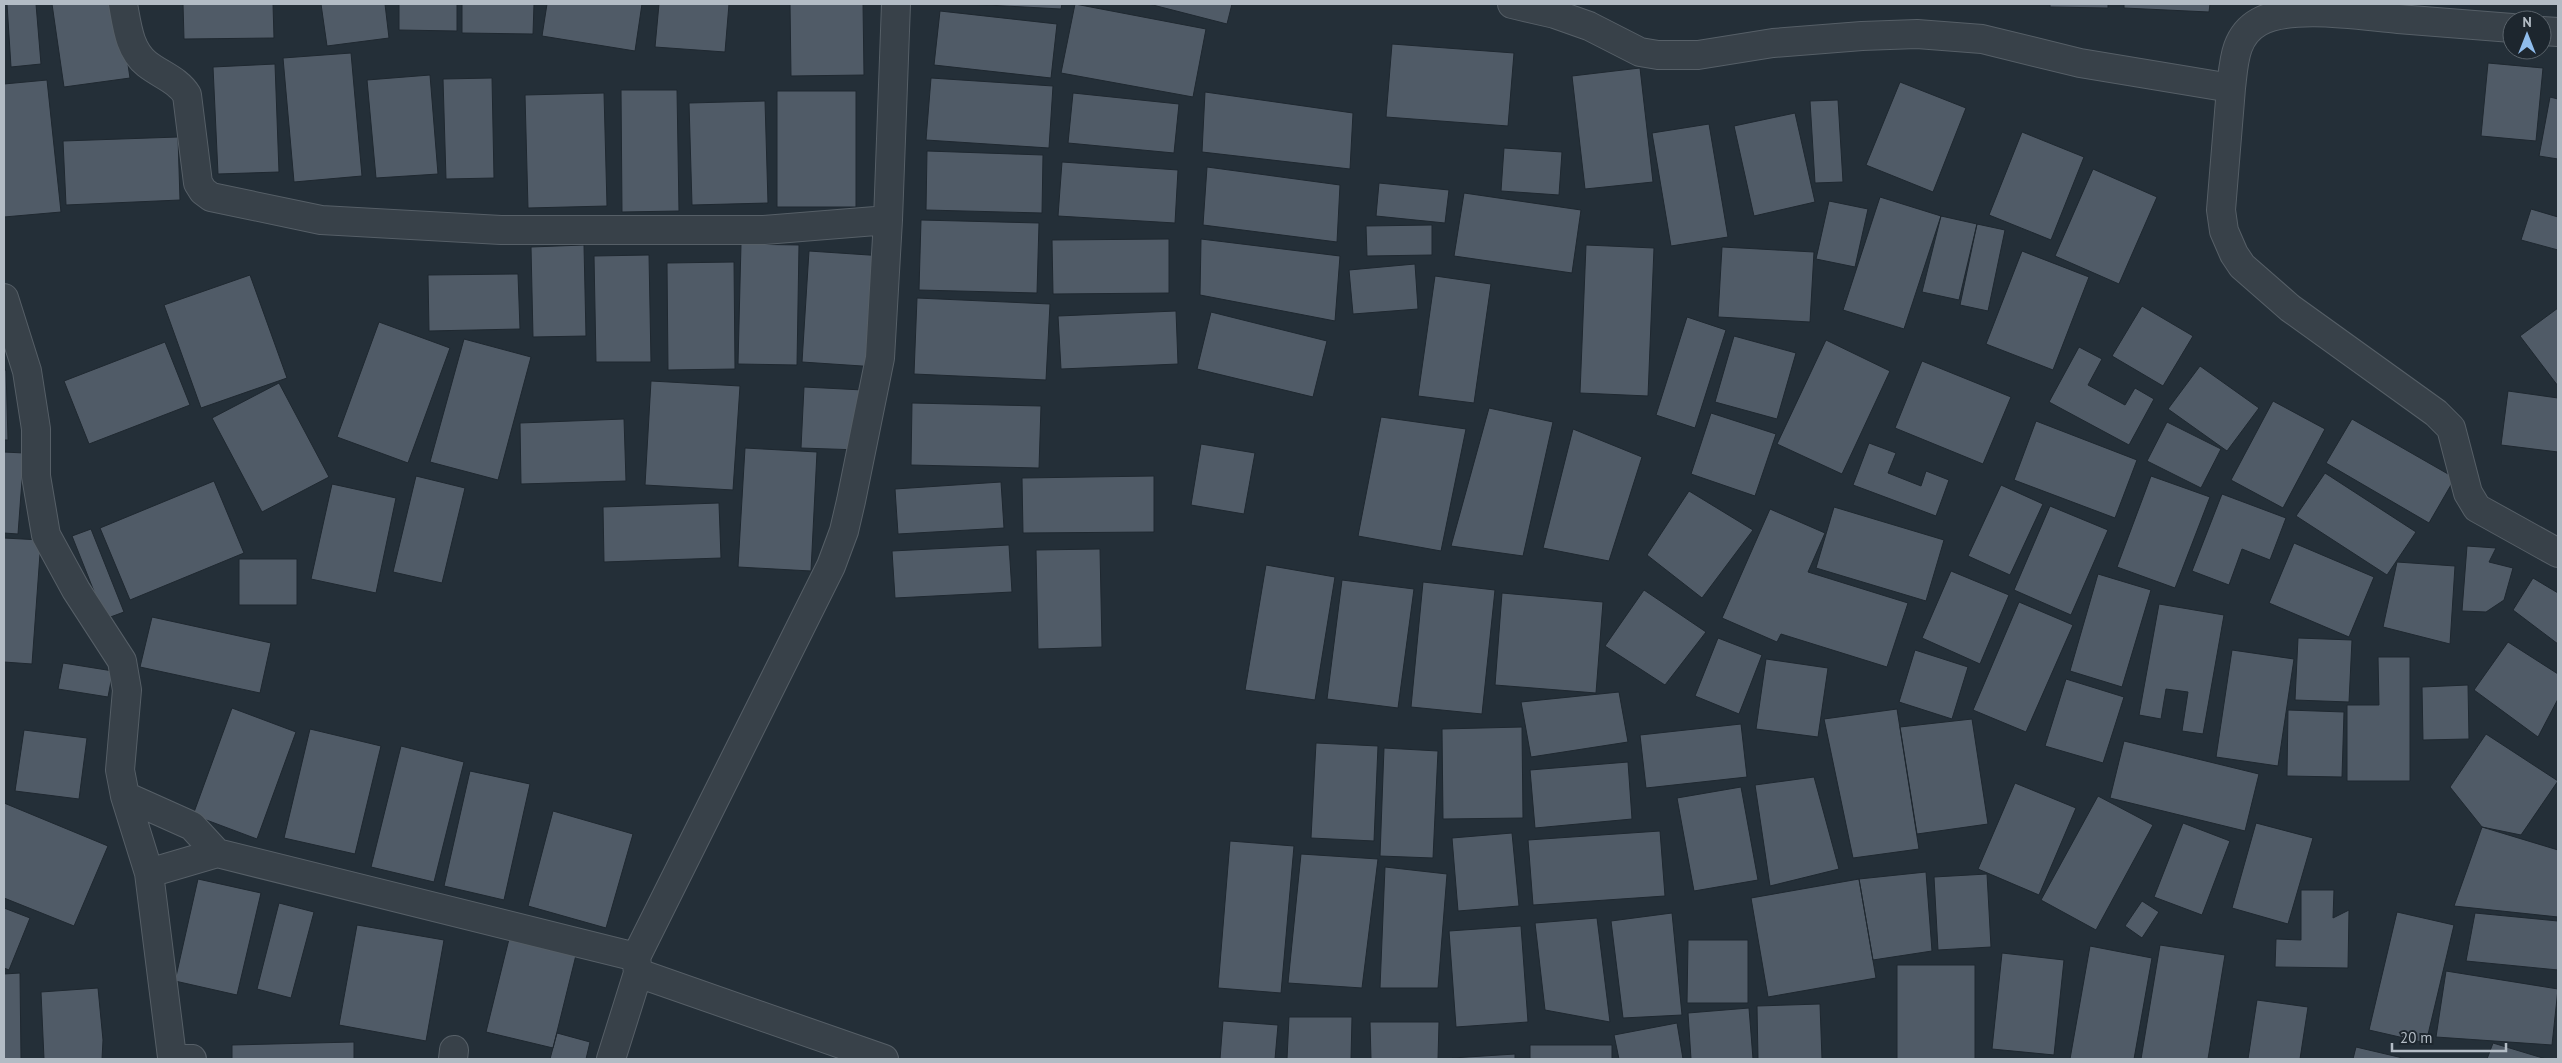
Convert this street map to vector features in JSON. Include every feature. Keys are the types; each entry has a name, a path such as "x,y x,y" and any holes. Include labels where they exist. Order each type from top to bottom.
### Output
{"street":[{"path":"123,4 128,34 134,48 146,63 178,84 187,95 198,183 211,197 321,220 501,230 764,230 888,220"},
{"path":"611,1059 637,965 831,566 844,531 880,358 888,220 896,4"},
{"path":"1512,4 1555,14 1589,26 1640,52 1658,55 1698,55 1774,43 1917,34 1982,40 2080,63 2231,88"},
{"path":"2502,27 2326,12 2281,14 2259,22 2245,34 2235,52 2221,210 2224,231 2234,254 2242,266 2290,308 2436,412 2451,428 2468,493 2478,508 2558,553"},
{"path":"4,298 27,371 36,429 36,476 46,535 76,590 122,661 127,690 120,770 125,796 149,873 174,1058"},
{"path":"125,796 192,826 217,853"},
{"path":"149,873 217,853 637,965 884,1059"}],"building":[{"path":"7,4 36,4 41,64 11,67"},
{"path":"52,4 119,4 130,78 64,87"},
{"path":"183,4 273,4 274,38 184,39"},
{"path":"321,4 385,4 389,38 327,46"},
{"path":"399,4 457,4 457,31 399,30"},
{"path":"462,4 534,4 533,34 462,33"},
{"path":"547,4 642,4 635,51 542,36"},
{"path":"659,4 729,4 725,52 655,47"},
{"path":"790,4 863,4 864,75 791,76"},
{"path":"968,4 1062,4 1061,9"},
{"path":"1075,4 1206,29 1193,97 1061,73"},
{"path":"1149,4 1232,4 1227,24"},
{"path":"2050,4 2108,4 2108,8 2050,7"},
{"path":"2124,4 2210,4 2209,12 2124,8"},
{"path":"940,11 1057,24 1051,78 934,65"},
{"path":"1392,44 1514,53 1508,126 1386,117"},
{"path":"351,53 362,176 294,182 283,58"},
{"path":"2488,63 2543,68 2536,141 2481,136"},
{"path":"275,64 279,172 218,174 213,67"},
{"path":"1640,68 1653,182 1585,189 1572,76"},
{"path":"430,75 438,174 376,178 367,80"},
{"path":"492,78 494,178 446,179 443,79"},
{"path":"931,78 1053,86 1049,148 926,140"},
{"path":"47,80 61,212 4,217 4,84"},
{"path":"1900,82 1966,108 1933,192 1866,165"},
{"path":"621,90 677,90 679,211 622,212"},
{"path":"777,91 856,91 856,207 777,207"},
{"path":"1205,92 1353,113 1350,169 1202,152"},
{"path":"604,93 607,206 528,208 525,95"},
{"path":"1073,93 1179,104 1174,153 1068,143"},
{"path":"2550,97 2558,99 2558,159 2539,156"},
{"path":"1838,100 1843,182 1815,183 1810,101"},
{"path":"765,101 768,203 692,205 689,103"},
{"path":"1795,113 1815,202 1754,216 1734,126"},
{"path":"1709,124 1728,237 1671,246 1652,133"},
{"path":"2022,132 2084,157 2051,240 1989,215"},
{"path":"178,137 180,200 66,205 63,141"},
{"path":"1504,148 1562,152 1559,195 1501,191"},
{"path":"927,151 1043,155 1042,213 926,210"},
{"path":"1062,162 1178,170 1175,223 1058,216"},
{"path":"1207,167 1340,185 1337,242 1203,225"},
{"path":"2093,169 2157,197 2119,284 2055,256"},
{"path":"1379,183 1449,190 1445,223 1376,216"},
{"path":"1464,193 1581,210 1572,273 1454,256"},
{"path":"1880,197 1941,216 1904,329 1843,310"},
{"path":"1829,201 1868,209 1855,267 1816,259"},
{"path":"2531,209 2558,217 2558,250 2521,240"},
{"path":"1941,216 1977,224 1959,300 1922,292"},
{"path":"921,220 1039,223 1037,293 919,290"},
{"path":"1977,224 2005,230 1988,311 1960,305"},
{"path":"1432,225 1432,255 1367,256 1366,226"},
{"path":"1169,239 1169,293 1053,294 1052,240"},
{"path":"1201,239 1340,256 1335,321 1200,295"},
{"path":"741,244 799,245 797,365 738,364"},
{"path":"584,245 586,336 533,337 531,247"},
{"path":"1586,245 1654,248 1648,396 1580,393"},
{"path":"1722,247 1814,252 1810,322 1718,317"},
{"path":"809,251 884,256 877,367 802,362"},
{"path":"2022,251 2089,277 2053,370 1986,344"},
{"path":"649,255 651,362 596,362 594,256"},
{"path":"734,262 735,369 668,370 667,263"},
{"path":"1415,264 1418,309 1353,314 1349,270"},
{"path":"518,274 520,329 429,331 428,275"},
{"path":"250,275 287,378 201,408 164,305"},
{"path":"1435,276 1491,284 1474,403 1418,396"},
{"path":"917,298 1050,304 1046,380 914,374"},
{"path":"2142,306 2193,336 2163,386 2112,356"},
{"path":"2558,308 2558,386 2520,336"},
{"path":"1176,311 1178,364 1061,369 1058,316"},
{"path":"1211,312 1327,341 1313,397 1197,369"},
{"path":"1687,317 1726,330 1695,428 1656,415"},
{"path":"379,322 450,348 408,463 337,437"},
{"path":"1734,336 1796,353 1777,419 1715,402"},
{"path":"464,339 531,357 498,480 430,462"},
{"path":"1826,340 1890,371 1842,474 1777,444"},
{"path":"165,342 190,405 89,444 64,381"},
{"path":"2079,347 2102,359 2088,385 2125,405 2135,388 2154,399 2129,445 2049,402"},
{"path":"1922,361 2011,397 1983,464 1895,428"},
{"path":"2200,366 2259,408 2227,451 2168,409"},
{"path":"4,370 6,370 8,440 4,440"},
{"path":"651,381 740,386 733,490 645,485"},
{"path":"279,383 329,477 262,512 212,418"},
{"path":"804,387 863,390 860,450 801,448"},
{"path":"2508,391 2558,398 2558,452 2501,445"},
{"path":"2273,401 2325,429 2283,508 2231,480"},
{"path":"912,403 1041,406 1039,468 911,465"},
{"path":"1489,408 1553,422 1523,556 1451,546"},
{"path":"1711,413 1776,434 1755,496 1691,474"},
{"path":"1381,417 1466,429 1441,551 1358,536"},
{"path":"624,419 626,481 521,484 520,423"},
{"path":"2352,419 2455,478 2429,523 2326,463"},
{"path":"2036,421 2137,460 2115,518 2014,480"},
{"path":"2167,422 2221,449 2201,488 2147,461"},
{"path":"1573,429 1642,457 1609,561 1543,548"},
{"path":"1869,443 1896,453 1888,473 1921,486 1926,471 1949,480 1936,516 1853,485"},
{"path":"1201,444 1255,453 1244,514 1191,505"},
{"path":"745,448 817,452 811,571 738,567"},
{"path":"4,452 24,453 18,534 4,533"},
{"path":"2325,473 2416,532 2387,575 2296,516"},
{"path":"416,476 465,488 442,583 393,572"},
{"path":"1154,476 1154,532 1023,533 1022,478"},
{"path":"2151,476 2210,497 2175,588 2117,567"},
{"path":"214,481 244,553 130,600 100,528"},
{"path":"1001,482 1004,528 898,534 895,489"},
{"path":"332,484 396,498 376,593 311,579"},
{"path":"2001,485 2043,504 2010,575 1968,556"},
{"path":"1689,491 1753,530 1702,598 1647,555"},
{"path":"2222,494 2286,518 2270,560 2242,549 2229,585 2192,571"},
{"path":"719,503 721,558 604,562 603,507"},
{"path":"2050,506 2108,530 2071,615 2014,590"},
{"path":"1834,507 1944,540 1926,601 1816,568"},
{"path":"1770,509 1825,533 1808,572 1908,603 1887,667 1781,634 1777,642 1722,618"},
{"path":"91,529 124,612 105,619 72,536"},
{"path":"4,538 41,540 32,664 4,662"},
{"path":"2294,543 2374,577 2349,637 2269,603"},
{"path":"1009,545 1012,592 895,598 892,551"},
{"path":"2467,546 2496,548 2489,562 2513,568 2504,600 2486,612 2462,611"},
{"path":"1100,549 1102,647 1038,649 1036,550"},
{"path":"239,559 297,559 297,605 239,605"},
{"path":"2397,562 2455,566 2450,644 2383,627"},
{"path":"1266,565 1335,577 1315,700 1245,690"},
{"path":"1951,571 2009,595 1980,664 1922,638"},
{"path":"2098,574 2151,590 2122,687 2070,671"},
{"path":"2533,578 2558,593 2558,644 2513,610"},
{"path":"1342,580 1414,589 1398,708 1327,699"},
{"path":"1423,582 1495,590 1482,714 1411,707"},
{"path":"1644,590 1706,632 1665,685 1605,646"},
{"path":"1502,593 1603,602 1596,693 1495,685"},
{"path":"2019,602 2073,625 2026,732 1973,710"},
{"path":"2159,604 2224,615 2203,734 2182,731 2188,692 2166,689 2161,719 2139,715"},
{"path":"152,617 271,643 260,693 140,667"},
{"path":"1718,638 1762,655 1739,714 1695,696"},
{"path":"2298,638 2352,640 2349,702 2295,700"},
{"path":"2508,642 2558,674 2558,699 2538,737 2474,690"},
{"path":"1915,650 1968,667 1952,719 1899,702"},
{"path":"2232,650 2294,659 2278,766 2216,757"},
{"path":"2378,657 2410,657 2410,781 2347,781 2347,705 2379,705"},
{"path":"1766,659 1828,668 1818,737 1756,729"},
{"path":"63,663 113,671 108,697 58,689"},
{"path":"2066,679 2124,697 2103,763 2045,746"},
{"path":"2468,685 2469,739 2423,740 2422,687"},
{"path":"1619,692 1628,742 1531,757 1521,702"},
{"path":"232,708 296,732 257,839 193,815"},
{"path":"1897,709 1919,849 1853,858 1824,719"},
{"path":"2288,710 2344,712 2342,777 2287,776"},
{"path":"1972,719 1988,824 1917,834 1900,727"},
{"path":"1741,724 1747,777 1646,788 1640,735"},
{"path":"1522,727 1523,818 1443,819 1442,729"},
{"path":"310,729 381,746 355,854 284,838"},
{"path":"24,730 87,738 79,799 15,791"},
{"path":"2486,734 2558,781 2521,835 2482,827 2450,787"},
{"path":"2124,741 2259,774 2245,831 2110,798"},
{"path":"1316,743 1378,746 1374,841 1311,838"},
{"path":"401,746 464,762 434,882 371,867"},
{"path":"1384,748 1438,751 1433,858 1380,856"},
{"path":"1628,762 1632,819 1535,828 1530,770"},
{"path":"470,771 530,784 504,900 444,886"},
{"path":"1814,777 1839,869 1770,886 1755,785"},
{"path":"2015,783 2076,808 2039,895 1978,869"},
{"path":"1741,787 1758,880 1694,891 1677,798"},
{"path":"2098,796 2153,825 2096,930 2041,900"},
{"path":"4,803 108,846 74,926 4,898"},
{"path":"553,811 633,834 606,928 528,906"},
{"path":"2183,823 2230,841 2202,915 2154,897"},
{"path":"2256,823 2313,838 2288,924 2232,908"},
{"path":"2482,827 2558,850 2558,917 2454,906"},
{"path":"1660,831 1665,896 1533,905 1528,840"},
{"path":"1512,833 1519,906 1458,911 1452,838"},
{"path":"1230,841 1294,846 1281,993 1218,988"},
{"path":"1301,854 1378,859 1362,988 1288,983"},
{"path":"1385,867 1447,874 1438,988 1380,988"},
{"path":"1926,872 1932,951 1873,960 1859,879"},
{"path":"1987,874 1991,947 1938,950 1934,877"},
{"path":"198,879 261,893 237,995 175,981"},
{"path":"1859,879 1876,978 1768,997 1751,898"},
{"path":"2301,890 2334,890 2333,918 2349,910 2348,968 2275,967 2276,939 2301,940"},
{"path":"2142,901 2159,912 2142,938 2125,926"},
{"path":"279,903 314,912 291,998 257,989"},
{"path":"4,908 30,918 9,970 4,968"},
{"path":"2397,912 2454,925 2426,1043 2369,1030"},
{"path":"1672,913 1682,1015 1623,1018 1611,921"},
{"path":"2475,913 2558,921 2558,970 2466,961"},
{"path":"1597,918 1610,1022 1545,1010 1535,923"},
{"path":"357,925 444,940 426,1041 339,1025"},
{"path":"1521,926 1528,1022 1456,1027 1449,931"},
{"path":"510,935 577,951 553,1048 486,1032"},
{"path":"1688,940 1748,940 1748,1003 1687,1003"},
{"path":"2160,945 2225,955 2208,1059 2141,1059"},
{"path":"2090,946 2152,958 2134,1059 2070,1059"},
{"path":"2002,953 2064,960 2054,1055 1992,1049"},
{"path":"1897,965 1975,965 1975,1059 1897,1059"},
{"path":"2446,971 2558,989 2552,1045 2436,1037"},
{"path":"20,973 21,1059 4,1059 4,974"},
{"path":"98,988 103,1040 102,1059 44,1059 41,992"},
{"path":"2257,1000 2308,1007 2300,1059 2248,1059"},
{"path":"1820,1004 1822,1059 1758,1059 1757,1006"},
{"path":"1749,1008 1753,1059 1691,1059 1688,1013"},
{"path":"1289,1017 1352,1017 1351,1059 1287,1059"},
{"path":"1223,1021 1278,1025 1275,1059 1220,1059"},
{"path":"1370,1022 1439,1022 1438,1059 1371,1059"},
{"path":"1677,1023 1683,1059 1619,1059 1614,1035"},
{"path":"557,1033 590,1042 586,1059 550,1059"},
{"path":"354,1042 354,1059 232,1059 232,1045"},
{"path":"2493,1043 2546,1059 2487,1059"},
{"path":"1530,1045 1612,1045 1612,1059 1530,1059"},
{"path":"2356,1047 2407,1059 2353,1059"},
{"path":"1515,1054 1515,1059 1452,1059 1452,1058"}]}
